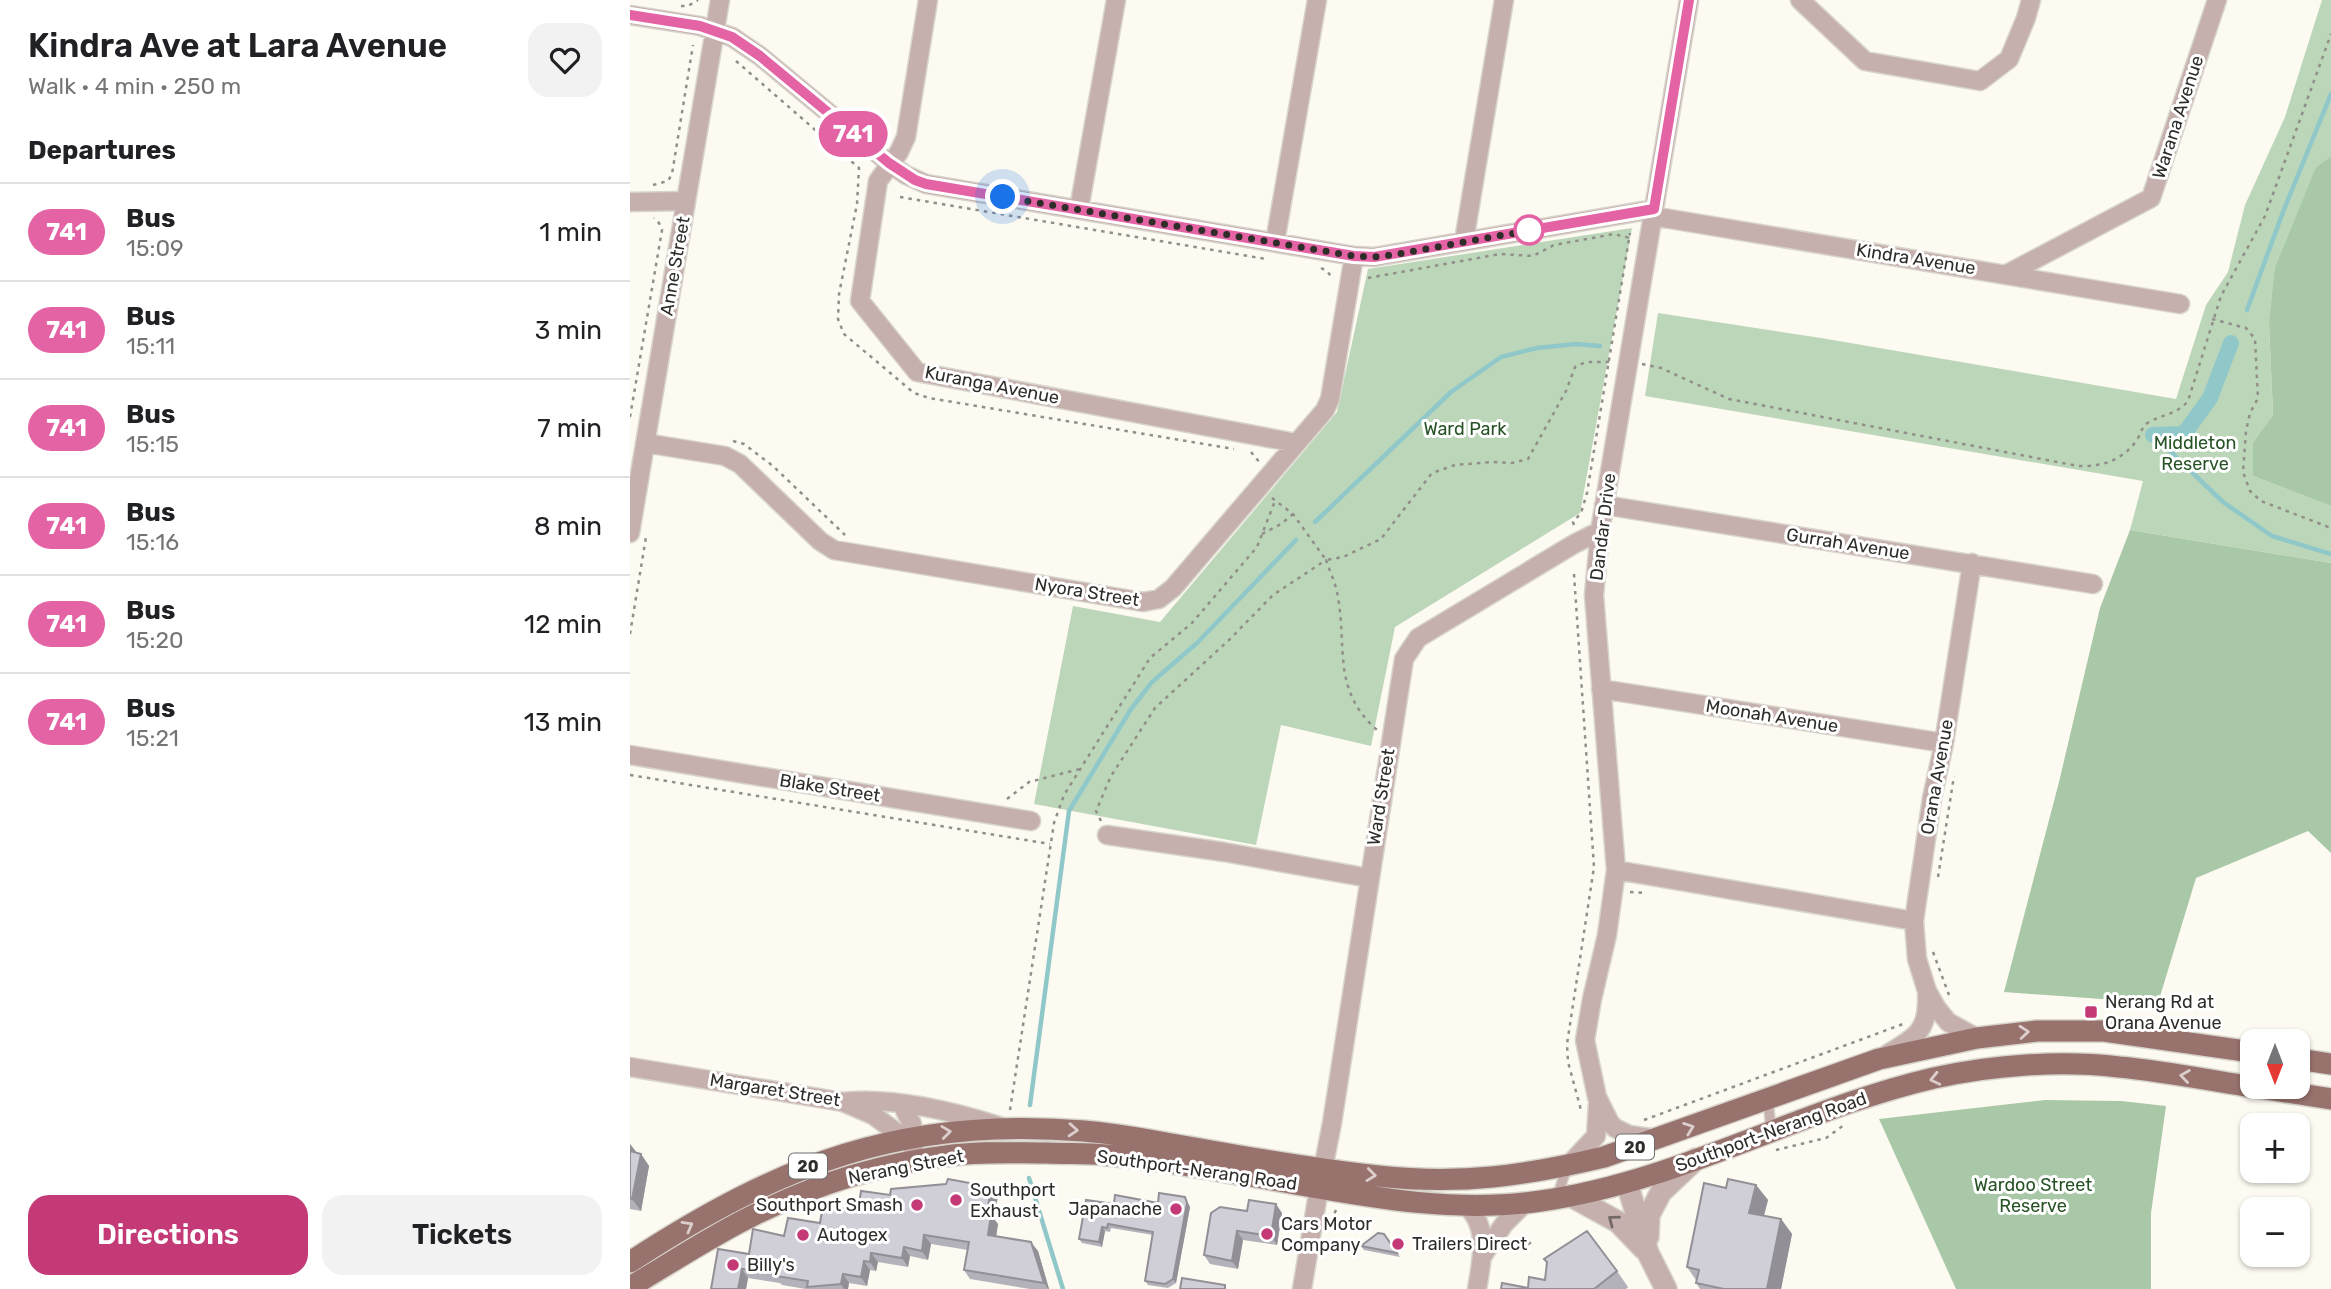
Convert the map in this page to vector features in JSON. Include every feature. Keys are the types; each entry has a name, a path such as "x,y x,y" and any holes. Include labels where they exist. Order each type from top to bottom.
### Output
{"main road":[{"name":"Southport-Nerang Road","path":"999,1153 1103,1154 1321,1178 1463,1180 1510,1177 1604,1157 1879,1059 1977,1038 2037,1031 2104,1031 2240,1050"},
{"path":"2310,1061 2331,1064"},
{"name":"Southport-Nerang Road","path":"1006,1128 1105,1134 1321,1178 1387,1199 1465,1205 1525,1203 1627,1183 1696,1159 1774,1141 1853,1101 1935,1078 1984,1070 2059,1064 2118,1066 2240,1085"},
{"name":"Southport-Nerang Road","path":"2310,1096 2331,1099"},
{"name":"Nerang Street","path":"630,1262 717,1210 807,1166 909,1137 965,1129 1006,1128"},
{"name":"Nerang Street","path":"630,1287 733,1225 832,1182 917,1160 999,1153"},
{"path":"1573,1165 1615,1170 1627,1183"}],"street":[{"name":"Anne Street","path":"630,533 720,0"},
{"name":"Kuranga Avenue","path":"928,0 906,137 899,152 878,181 860,301 917,372 1296,443"},
{"path":"1079,209 1116,0"},
{"path":"1275,242 1317,0"},
{"path":"1464,241 1504,0"},
{"name":"Dandar Drive","path":"1573,1165 1596,1136 1597,1097 1586,1040 1592,999 1607,935 1616,870 1594,595 1600,531 1689,0"},
{"path":"1800,0 1865,61 1980,81 2009,59 2031,0"},
{"name":"Warana Avenue","path":"2007,274 2151,198 2217,0"},
{"name":"Kindra Avenue","path":"630,15 715,30 732,37 760,56 889,163 926,184 1354,256 1386,256 1464,241 1653,212 2180,304"},
{"path":"630,202 686,201"},
{"name":"Nyora Street","path":"645,443 724,456 740,464 820,541 834,550 1143,602 1159,598 1173,588 1319,419 1330,399 1354,256"},
{"name":"Gurrah Avenue","path":"1604,505 2093,584"},
{"name":"Ward Street","path":"1302,1289 1332,1123 1404,659 1418,638 1600,531"},
{"name":"Orana Avenue","path":"1879,1059 1910,1040 1923,1028 1928,1009 1927,991 1917,959 1914,921 1972,563"},
{"name":"Moonah Avenue","path":"1601,689 1944,743"},
{"name":"Blake Street","path":"630,755 1031,821"},
{"path":"1107,835 1224,852 1369,878"},
{"path":"1616,870 1914,921"},
{"name":"Orana Avenue","path":"1927,991 1945,1019 1977,1038"},
{"name":"Margaret Street","path":"630,1068 843,1102 866,1100 968,1115 1006,1128"},
{"name":"Dandar Drive","path":"1597,1097 1615,1128 1637,1137 1658,1139"},
{"path":"843,1102 873,1115 896,1132 909,1137"},
{"path":"902,1105 912,1124 909,1137 917,1160"},
{"path":"1648,1253 1649,1215 1661,1192 1696,1159"},
{"path":"1627,1183 1648,1253 1666,1289"},
{"path":"1564,1197 1618,1222 1648,1253"},
{"path":"1483,1255 1504,1224 1525,1203"},
{"path":"1465,1205 1479,1219 1483,1255 1477,1289"}],"lane":[{"path":"1768,1099 1774,1141"},
{"path":"1564,1197 1573,1165"}],"path":[{"path":"677,5 688,6 698,0"},
{"path":"1107,835 1096,811 1111,776 1155,708 1273,595 1326,560 1343,557 1381,539 1432,473 1455,465 1512,463 1528,459 1566,390 1575,367 1586,362 1628,363 1661,368 1729,399 2064,463 2097,467 2109,463 2129,448 2147,423 2180,411 2188,401 2212,318 2221,296 2265,216 2331,34"},
{"path":"643,187 668,181 672,174 693,45"},
{"path":"736,61 859,167"},
{"path":"900,197 1268,259"},
{"path":"630,417 662,230 654,218 645,216"},
{"path":"1574,525 1587,493 1630,233"},
{"path":"1364,281 1369,277 1500,254 1533,256 1554,245 1614,234 1630,239"},
{"path":"1309,266 1327,271 1334,283"},
{"path":"2212,318 2246,328 2255,339 2258,398 2250,413 2246,431 2243,472 2250,491 2261,501 2331,528"},
{"path":"725,439 744,444 773,466 850,538"},
{"path":"1259,487 1293,514 1326,560 1338,596 1341,651 1347,689 1370,724 1390,741"},
{"path":"1006,1128 1050,844 1064,796 1150,658 1192,623 1256,547 1275,500"},
{"path":"1262,534 1293,514"},
{"path":"630,634 648,528"},
{"path":"1574,574 1594,867 1592,885"},
{"path":"1006,800 1029,782 1080,769"},
{"path":"1937,880 1955,774"},
{"path":"630,775 1050,844"},
{"path":"1931,947 1951,1004"},
{"path":"1636,1124 1903,1024"},
{"path":"1774,1141 1826,1138 1846,1123"},
{"path":"1507,1237 1519,1251 1534,1241"}],"green space":[{"name":"Middleton Reserve","path":"2322,0 2331,0 2331,156 2316,167 2269,324 2273,415 2253,442 2253,476 2331,506 2331,563 2130,530 2143,481 1645,396 1658,313 2176,399 2206,305 2228,272 2245,205 2285,117"},
{"path":"2331,156 2331,506 2253,476 2253,442 2273,415 2269,324 2275,268 2316,167"},
{"name":"Ward Park","path":"1632,228 1580,513 1395,627 1371,746 1281,725 1256,845 1034,804 1073,606 1160,622 1337,412 1368,269"},
{"path":"2130,530 2331,563 2331,853 2308,831 2196,878 2158,1003 2004,992 2059,782 2100,608"},
{"name":"Wardoo Street Reserve","path":"2045,1100 2121,1101 2166,1106 2151,1213 2151,1289 1956,1289 1879,1119"}],"building":[{"path":"630,1151 641,1154 632,1199 630,1198"},
{"path":"948,1179 991,1187 987,1214 991,1215 988,1235 1031,1242 1044,1283 964,1270 969,1242 924,1235 922,1251 904,1247 902,1258 871,1253 870,1262 864,1261 861,1277 843,1274 841,1284 807,1287 808,1281 742,1269 738,1289 711,1289 718,1249 749,1254 753,1229 784,1236 788,1218 820,1223 823,1205 858,1211 861,1191 890,1195 891,1189 946,1184"},
{"path":"1728,1179 1756,1185 1749,1213 1781,1219 1767,1289 1724,1289 1696,1283 1699,1270 1687,1267 1704,1183 1726,1188"},
{"path":"1159,1193 1185,1197 1187,1203 1173,1279 1165,1284 1145,1281 1153,1232 1108,1224 1107,1228 1102,1227 1099,1242 1079,1239 1086,1200 1114,1204 1115,1195 1158,1203"},
{"path":"1249,1200 1276,1204 1271,1236 1237,1231 1232,1261 1204,1255 1211,1213 1220,1207 1247,1211"},
{"path":"1587,1231 1617,1271 1594,1289 1501,1289 1502,1283 1528,1288 1529,1277 1545,1280 1547,1262 1544,1259"},
{"path":"1378,1233 1384,1234 1397,1253 1361,1246"},
{"path":"1182,1278 1225,1285 1225,1289 1180,1289"}],"waterway":[{"path":"2247,310 2331,94"},
{"path":"2153,435 2184,434 2210,398 2231,343"},
{"path":"1315,522 1451,392 1501,357 1537,348 1576,344 1600,346"},
{"path":"2153,435 2223,502 2272,536 2331,554"},
{"path":"1030,1105 1069,811 1131,709 1152,682 1197,643 1296,540"},
{"path":"1029,1178 1063,1289"}],"bus line":[{"name":"741","path":"630,15 700,26 732,37 760,56 889,163 926,184 1354,256 1374,257 1654,209 1689,0"}],"place":[{"name":"Nerang Rd at Orana Avenue","path":"2091,1012"},
{"name":"Southport Exhaust","path":"956,1200"},
{"name":"Southport Smash","path":"917,1205"},
{"name":"Japanache","path":"1176,1209"},
{"name":"Cars Motor Company","path":"1267,1234"},
{"name":"Autogex","path":"803,1235"},
{"name":"Trailers Direct","path":"1398,1244"},
{"name":"Billy's","path":"733,1265"}],"route":[{"path":"1003,197 1354,256 1398,254 1537,229 1529,230"}]}
